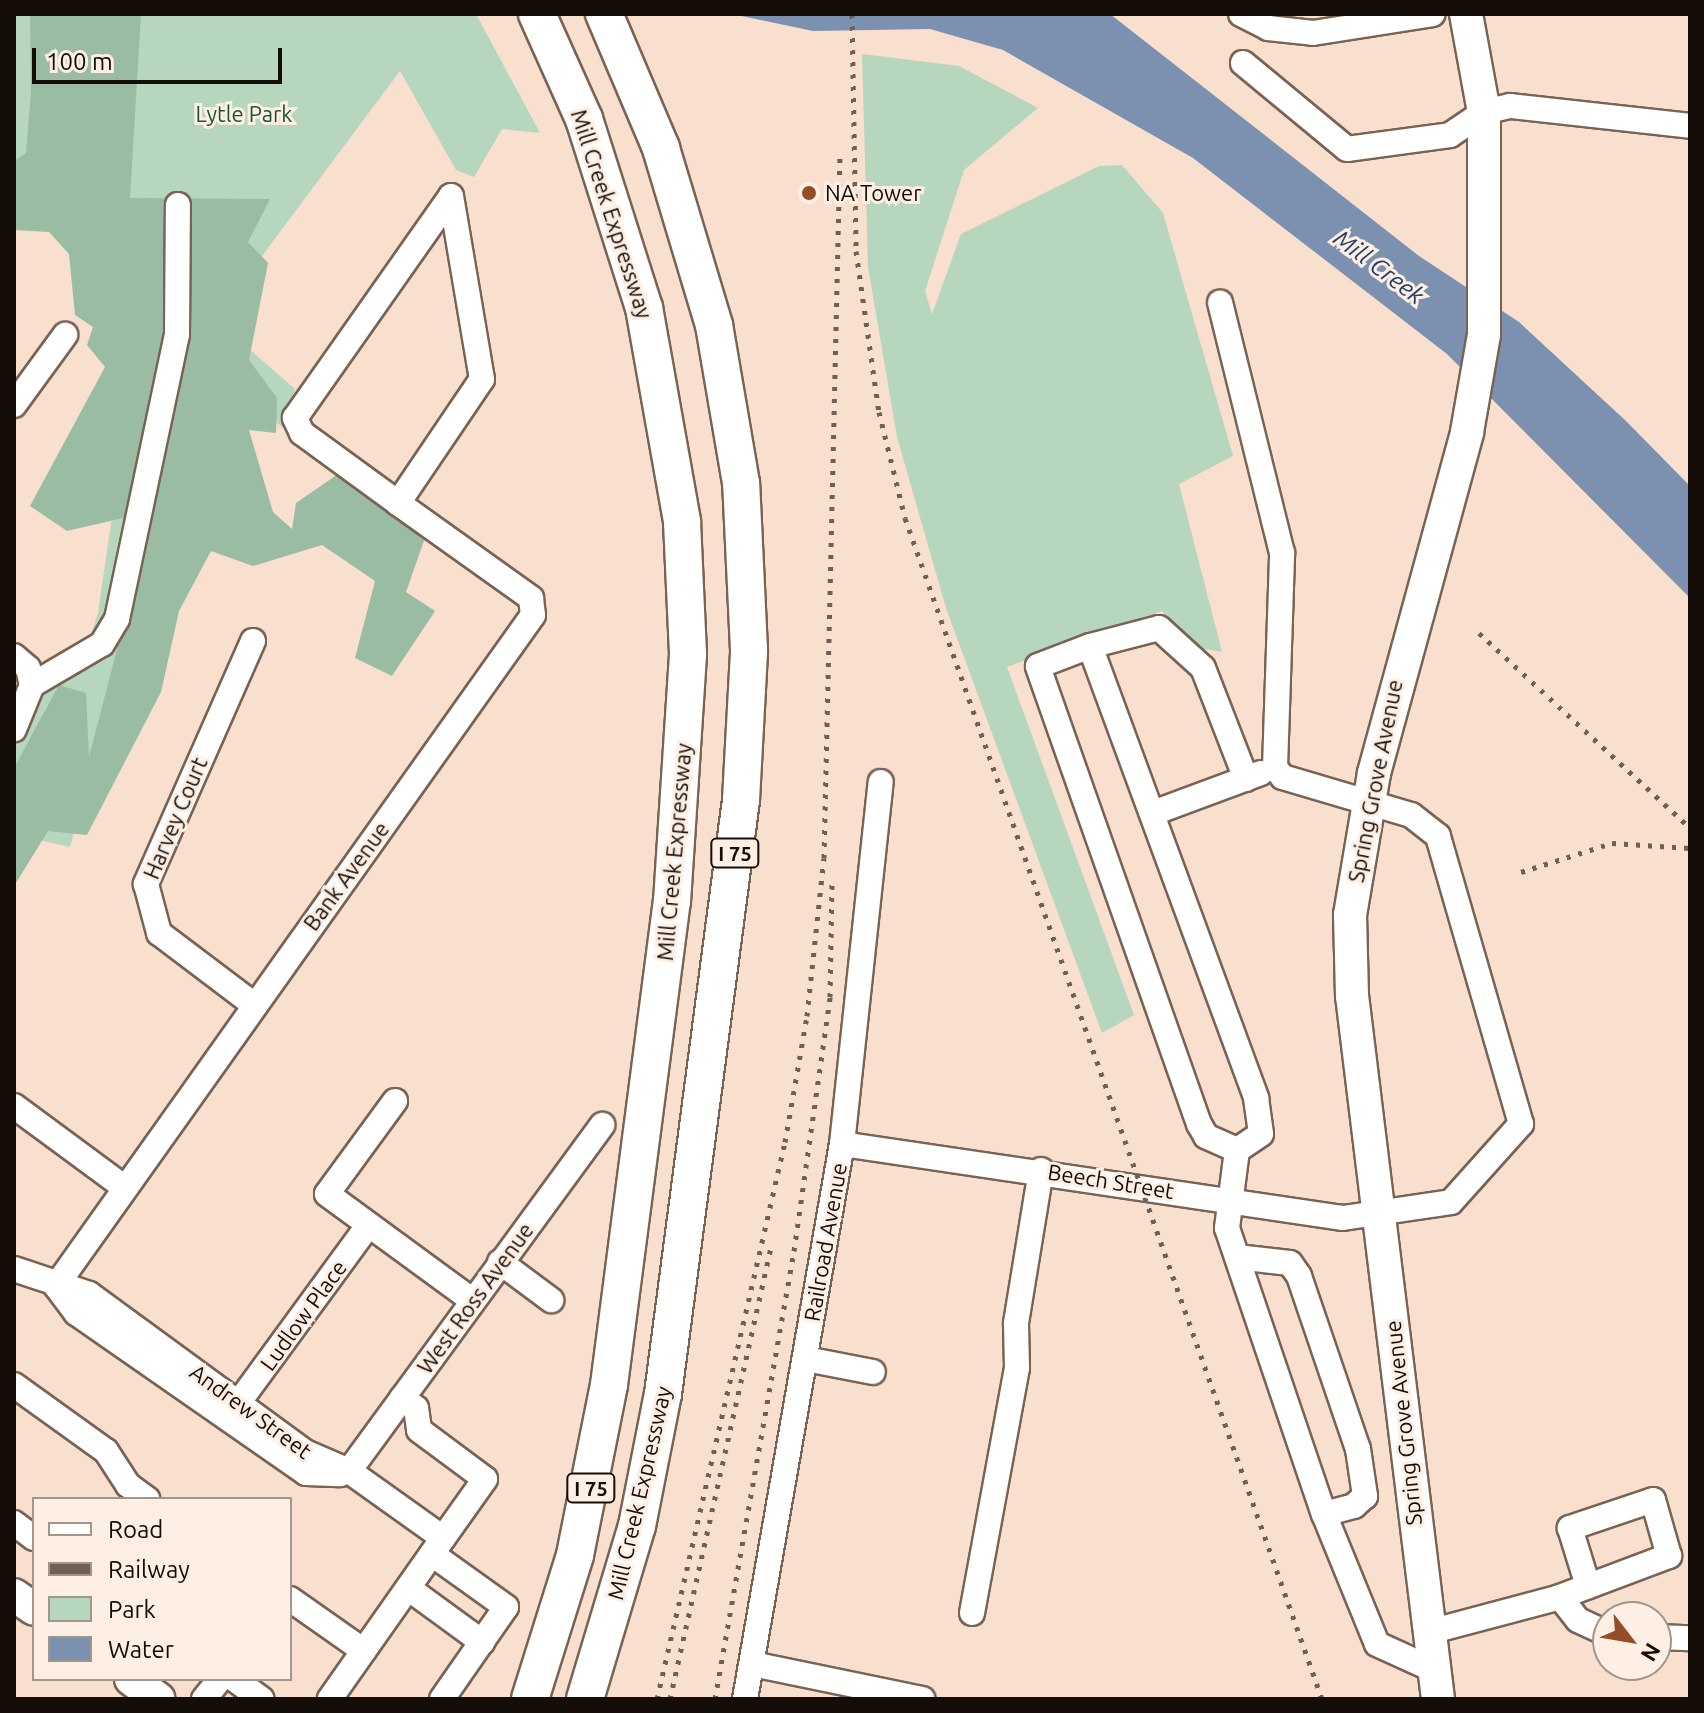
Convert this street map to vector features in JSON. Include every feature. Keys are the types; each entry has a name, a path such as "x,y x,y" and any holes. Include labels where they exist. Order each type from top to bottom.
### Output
{"highway":[{"name":"Mill Creek Expressway","path":"530,1699 575,1555 609,1385 672,902 688,654 682,521 644,308 584,119 537,14"},
{"name":"Mill Creek Expressway","path":"585,1699 637,1526 663,1394 740,815 749,650 741,483 714,325 661,148 604,14"}],"main road":[{"name":"Spring Grove Avenue","path":"1436,1684 1352,996 1350,915 1367,803 1401,653 1467,432 1488,264 1484,112 1466,14"},
{"path":"14,1595 32,1608"},
{"path":"134,1681 159,1699"}],"street":[{"path":"1241,14 1268,28 1313,33 1433,14"},
{"path":"1243,63 1347,149 1450,135 1484,112 1541,106 1690,126"},
{"name":"Bank Avenue","path":"56,1286 253,1004 533,615 531,598 398,503 302,433 295,418 451,196 482,379 398,503"},
{"path":"14,729 24,669 102,644 117,619 177,335 178,205"},
{"path":"1220,303 1282,553 1275,768"},
{"path":"14,405 65,335"},
{"path":"1237,1150 1206,1136 1199,1124 1038,666 1090,646 1159,628 1203,668 1246,779"},
{"name":"Harvey Court","path":"253,641 146,884 159,933 253,1004"},
{"path":"1090,646 1256,1098 1261,1134 1237,1150"},
{"path":"1153,813 1275,768 1367,803"},
{"name":"Railroad Avenue","path":"745,1699 842,1144 881,782"},
{"name":"Beech Street","path":"842,1144 1041,1170 1343,1218 1381,1215 1451,1202 1521,1124 1438,836 1411,815 1367,803"},
{"path":"395,1101 327,1194 367,1227 472,1300"},
{"path":"14,1106 124,1187"},
{"name":"West Ross Avenue","path":"349,1471 602,1125"},
{"path":"1237,1150 1227,1228 1324,1514 1377,1644 1436,1684"},
{"path":"972,1613 1017,1368 1016,1323 1041,1170"},
{"name":"Ludlow Place","path":"239,1402 367,1227"},
{"path":"1237,1257 1290,1263 1299,1276 1348,1420 1365,1496 1354,1506 1324,1514"},
{"path":"500,1262 551,1300"},
{"path":"14,1269 56,1286"},
{"name":"Andrew Street","path":"56,1286 89,1294 305,1452 349,1471"},
{"name":"Andrew Street","path":"56,1286 76,1313 306,1473 349,1471"},
{"path":"806,1359 873,1372"},
{"path":"14,1385 106,1451 128,1485 144,1497"},
{"path":"330,1699 485,1479 419,1430 416,1408 402,1398"},
{"path":"349,1471 506,1607 442,1699"},
{"path":"14,1523 32,1536"},
{"path":"1429,1632 1560,1597 1588,1586"},
{"path":"408,1588 482,1642"},
{"path":"1560,1597 1578,1620 1592,1627"},
{"path":"292,1600 364,1651"},
{"path":"752,1664 922,1699"},
{"path":"204,1699 218,1681"},
{"path":"237,1681 262,1699"}],"green space":[{"name":"Lytle Park","path":"14,14 476,14 540,133 502,129 474,177 456,170 400,71 256,264 248,348 295,389 285,419 289,432 207,371 70,847 39,840 14,879 14,729 32,685 90,638 98,613 139,330 52,191 14,197"},
{"path":"30,14 141,14 130,198 270,199 248,242 268,263 249,360 277,398 276,433 249,430 273,512 292,529 296,503 344,470 427,532 406,592 435,611 392,676 355,658 375,581 322,545 253,566 211,551 179,611 161,692 87,835 48,831 14,886 14,768 59,685 86,693 89,757 153,511 67,531 30,506 105,367 87,345 93,327 75,315 69,254 49,232 14,230 14,161 26,153 31,92"},
{"path":"862,54 959,66 1038,108 964,170 925,291 932,314 961,234 1099,166 1122,165 1163,213 1233,456 1179,484 1222,652 1194,647 1162,611 1007,667 1134,1015 1102,1033 946,608 897,437 868,267"}],"water":[{"name":"Mill Creek","path":"732,14 1110,14 1419,256 1519,322 1626,421 1690,486 1690,598 1447,354 1193,158 1003,50 930,29 813,31"}],"railway":[{"path":"852,14 856,251 879,412 905,518 1322,1699"},
{"path":"657,1699 785,1142 807,1016 824,858 840,154"},
{"path":"1479,633 1690,828"},
{"path":"1521,872 1612,843 1690,848"},
{"path":"715,1699 794,1251 830,997 832,881"},
{"path":"670,1699 772,1243"}],"place":[{"name":"NA Tower","path":"809,193"}]}
